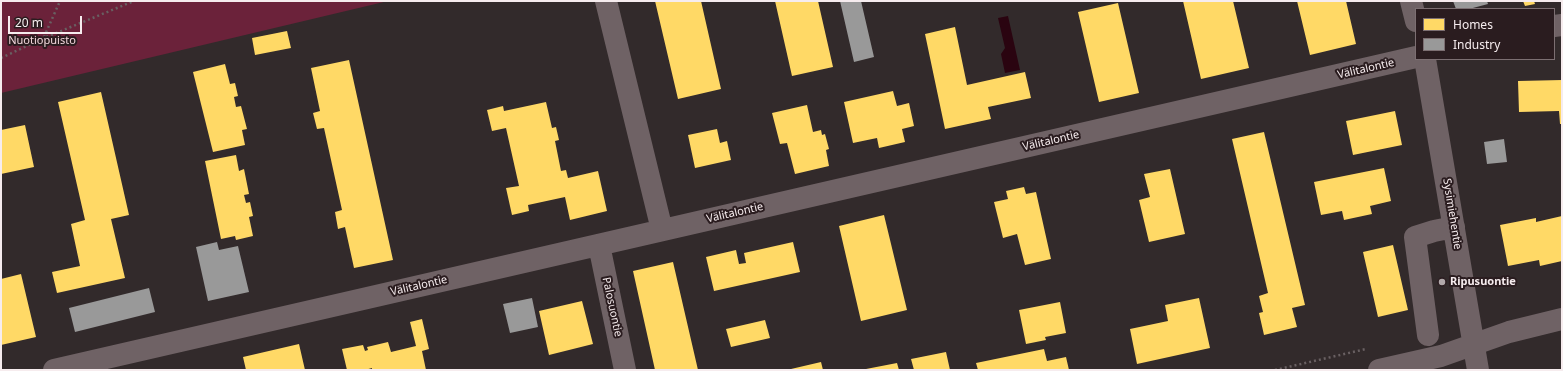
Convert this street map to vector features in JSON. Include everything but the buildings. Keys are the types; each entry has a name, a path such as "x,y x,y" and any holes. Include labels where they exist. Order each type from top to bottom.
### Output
{"street":[{"path":"606,1 662,230"},
{"path":"1411,1 1415,17"},
{"name":"Välitalontie","path":"54,370 1415,57"},
{"name":"Sysimiehentie","path":"1426,60 1478,370"},
{"path":"1428,335 1414,237 1454,226"},
{"name":"Palosuontie","path":"599,245 626,370"},
{"path":"1379,370 1442,356 1509,332 1562,320"}],"path":[{"path":"44,38 60,1"},
{"path":"1,58 44,38 134,1"},
{"path":"1275,370 1367,349"}],"green space":[{"name":"Nuotiopuisto","path":"1,1 388,1 1,93"}],"shaded area":[{"path":"1008,16 1020,70 1005,73 1001,54 1005,48 998,18"}],"place":[{"name":"Ripusuontie","path":"1442,282"}]}
